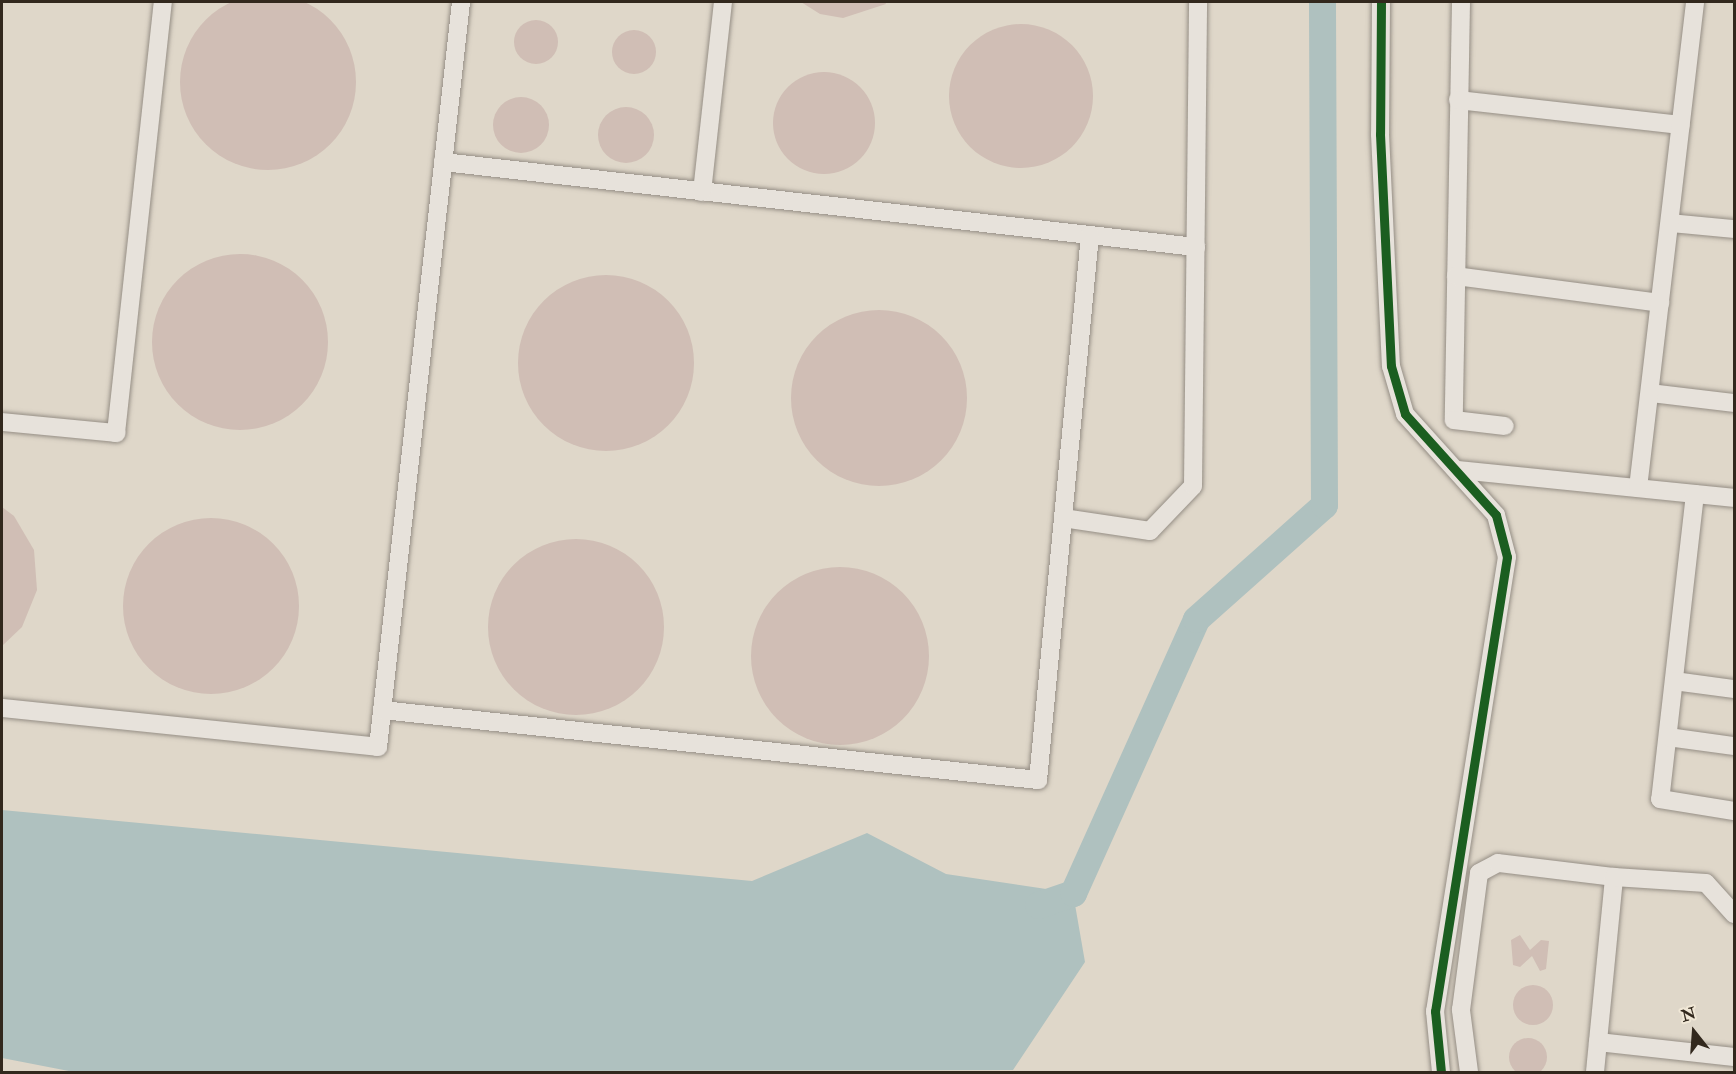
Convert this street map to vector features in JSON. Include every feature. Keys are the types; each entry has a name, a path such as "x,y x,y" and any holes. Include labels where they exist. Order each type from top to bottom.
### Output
{"street":[{"path":"2,422 116,433 163,2"},
{"path":"2,708 378,747 461,2"},
{"path":"702,192 723,2"},
{"path":"1063,518 1150,531 1193,486 1198,2"},
{"path":"1381,2 1380,134 1391,366 1405,414 1459,470 1496,515 1508,557 1436,1011 1442,1072"},
{"path":"1461,2 1454,420 1505,426"},
{"path":"1638,488 1695,2"},
{"path":"1458,100 1681,125"},
{"path":"443,162 1196,247"},
{"path":"1670,223 1734,229"},
{"path":"382,710 1038,780 1090,236"},
{"path":"1456,276 1660,303"},
{"path":"1650,393 1734,403"},
{"path":"1459,470 1734,498"},
{"path":"1695,494 1660,799 1734,811"},
{"path":"1674,681 1734,689"},
{"path":"1668,737 1734,746"},
{"path":"1469,1072 1461,1010 1479,873 1498,863 1614,877 1706,883 1734,914"},
{"path":"1595,1072 1614,877"},
{"path":"1598,1041 1734,1057"}],"shaded area":[{"path":"2,810 752,881 867,833 946,874 1073,893 1085,962 1013,1070 74,1072 2,1058"}],"building":[{"path":"268,-6 301,1 317,9 330,20 341,33 349,49 356,82 349,115 341,131 330,144 317,155 301,163 268,170 235,163 219,155 206,144 195,131 187,115 180,82 187,49 195,33 206,20 219,9 235,1"},
{"path":"801,2 885,2 886,4 843,18 820,14"},
{"path":"536,20 551,27 558,42 551,57 536,64 521,57 514,42 521,27"},
{"path":"1021,24 1048,30 1061,36 1072,45 1081,56 1087,69 1093,96 1087,123 1081,136 1072,147 1061,156 1048,162 1021,168 994,162 981,156 970,147 961,136 955,123 949,96 955,69 961,56 970,45 981,36 994,30"},
{"path":"634,30 649,37 656,52 649,67 634,74 619,67 612,52 619,37"},
{"path":"824,72 844,76 860,87 871,103 875,123 871,143 860,159 844,170 824,174 804,170 788,159 777,143 773,123 777,103 788,87 804,76"},
{"path":"515,97 527,97 541,105 549,119 547,136 541,145 527,153 515,153 498,141 493,131 493,119 505,102"},
{"path":"620,107 632,107 646,115 654,129 652,146 646,155 632,163 620,163 603,151 598,141 598,129 610,112"},
{"path":"240,254 257,255 274,260 303,279 322,308 327,325 327,359 322,376 303,405 274,424 257,429 240,430 223,429 206,424 177,405 158,376 153,359 152,342 153,325 158,308 177,279 206,260 223,255"},
{"path":"606,275 623,276 640,281 669,300 688,329 693,346 693,380 688,397 669,426 640,445 623,450 606,451 589,450 572,445 543,426 524,397 519,380 518,363 519,346 524,329 543,300 572,281 589,276"},
{"path":"879,310 896,311 913,316 942,335 961,364 966,381 966,415 961,432 942,461 913,480 896,485 879,486 862,485 845,480 816,461 797,432 792,415 791,398 792,381 797,364 816,335 845,316 862,311"},
{"path":"2,507 14,516 34,550 37,590 22,627 2,646"},
{"path":"211,518 228,519 245,524 274,543 293,572 298,589 298,623 293,640 274,669 245,688 228,693 211,694 194,693 177,688 148,669 129,640 124,623 123,606 124,589 129,572 148,543 177,524 194,519"},
{"path":"576,539 593,540 610,545 639,564 658,593 663,610 663,644 658,661 639,690 610,709 593,714 576,715 559,714 542,709 513,690 494,661 489,644 488,627 489,610 494,593 513,564 542,545 559,540"},
{"path":"840,567 874,574 903,593 922,622 929,656 922,690 903,719 874,738 840,745 806,738 777,719 758,690 751,656 758,622 777,593 806,574"},
{"path":"1520,935 1530,950 1541,940 1549,941 1546,969 1540,971 1532,956 1520,967 1513,965 1511,940"},
{"path":"1533,985 1547,991 1553,1005 1547,1019 1533,1025 1519,1019 1513,1005 1519,991"},
{"path":"1528,1038 1541,1044 1547,1057 1541,1070 1528,1076 1515,1070 1509,1057 1515,1044"}],"waterway":[{"path":"1038,905 1073,893 1196,619 1324,505 1322,2"}],"cycle path":[{"path":"1381,2 1380,134 1391,366 1405,414 1496,515 1507,557 1435,1011 1441,1072"}]}
